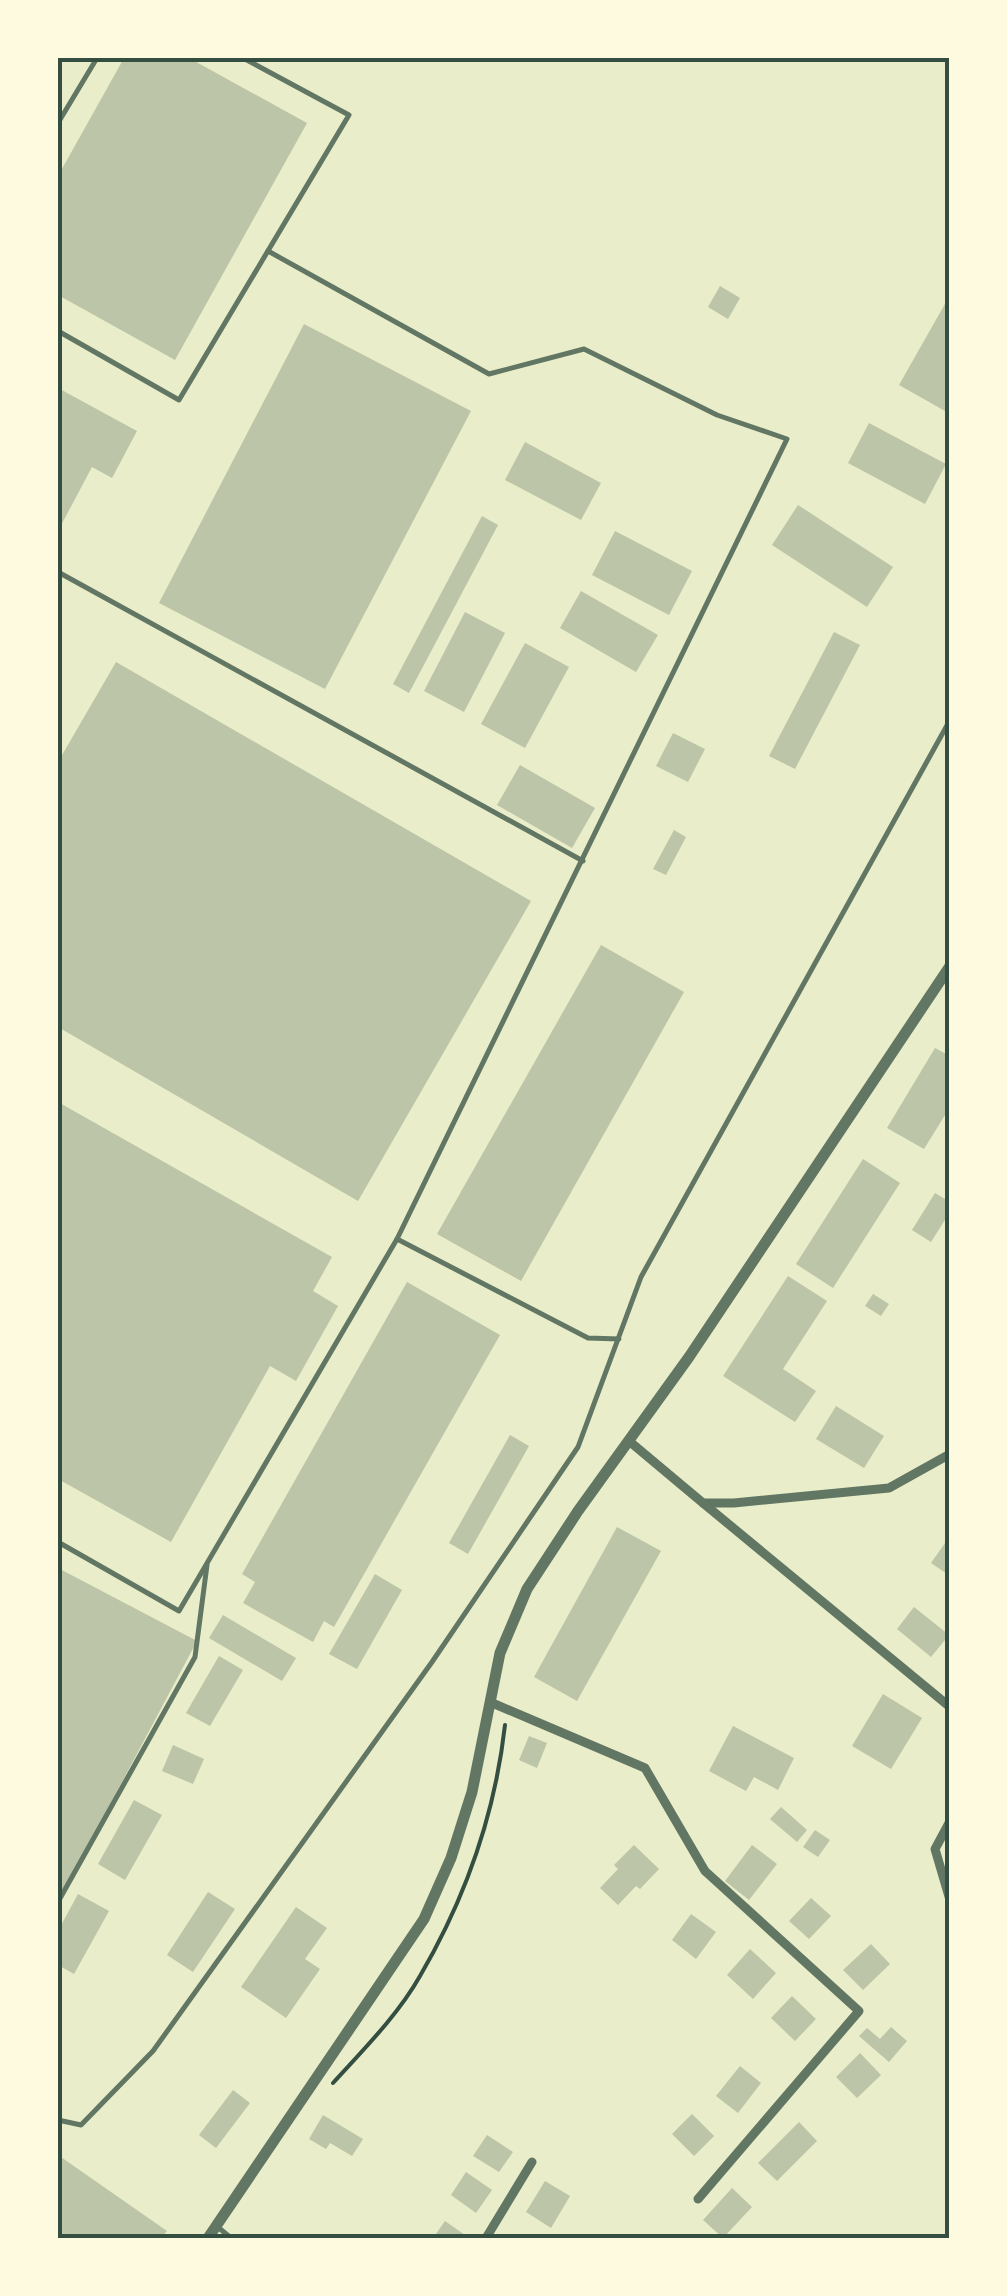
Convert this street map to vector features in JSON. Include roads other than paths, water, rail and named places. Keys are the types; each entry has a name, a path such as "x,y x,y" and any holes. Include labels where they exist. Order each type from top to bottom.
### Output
{"street":[{"path":"208,2238 424,1920 451,1858 472,1792 500,1653 527,1589 578,1510 689,1357 950,966"},
{"path":"629,1441 950,1707"},
{"path":"703,1503 888,1488 950,1454"},
{"path":"490,1702 645,1768 705,1871 859,2011 698,2200"},
{"path":"950,1821 935,1849 950,1900"},
{"path":"486,2238 532,2162"}],"lane":[{"path":"58,124 98,58"},
{"path":"58,330 179,400 349,115 244,58"},
{"path":"58,1542 178,1611 397,1240 787,439 717,415 584,349 489,374 268,251"},
{"path":"58,572 583,861"},
{"path":"58,2120 81,2125 152,2051 354,1772 578,1446 650,1261 950,720"},
{"path":"397,1240 588,1338 618,1338"},
{"path":"58,1902 195,1657 207,1562"},
{"path":"216,2226 231,2238"}]}
